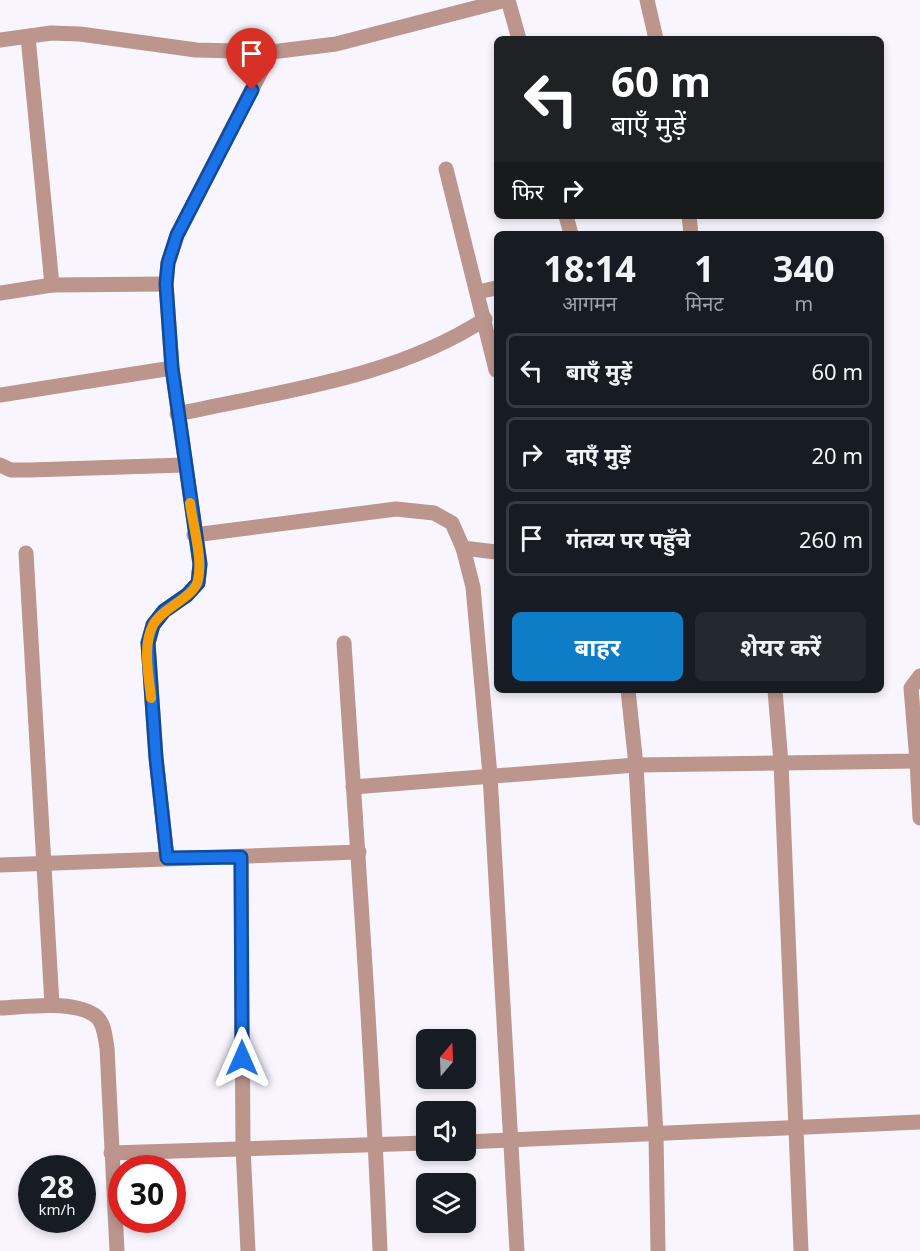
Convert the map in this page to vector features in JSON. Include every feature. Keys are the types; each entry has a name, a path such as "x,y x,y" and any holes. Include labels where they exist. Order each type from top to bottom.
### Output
{"street":[{"path":"0,40 51,33 80,34 196,50 271,52 336,44 507,0 518,36"},
{"path":"646,0 655,36"},
{"path":"28,36 52,285"},
{"path":"167,858 156,758 148,643 153,625 164,611 187,595 198,583 200,564 184,465 172,368 166,284 168,263 177,235 271,52"},
{"path":"446,169 494,361"},
{"path":"0,293 52,285 166,284"},
{"path":"478,292 494,288"},
{"path":"177,414 351,375 433,348 485,319"},
{"path":"0,395 172,368"},
{"path":"4,469 184,465"},
{"path":"194,535 396,509 434,513 452,523 463,548 473,587 490,775 517,1251"},
{"path":"463,548 494,552"},
{"path":"26,553 52,1005"},
{"path":"344,643 359,852 380,1251"},
{"path":"920,676 911,688 920,818"},
{"path":"628,693 636,765 656,1135 658,1251"},
{"path":"776,693 801,1251"},
{"path":"353,787 636,765 917,761"},
{"path":"0,865 359,852"},
{"path":"241,857 243,1147 248,1251"},
{"path":"0,1008 52,1005 78,1008 96,1017 104,1029 107,1048 117,1251"},
{"path":"476,1142 920,1122"},
{"path":"111,1153 243,1147 416,1144"}],"slow traffic":[{"path":"151,698 148,643 153,625 164,611 187,595 198,583 200,564 190,503"}],"route":[{"path":"242,1058 241,857 167,858 156,758 148,643 153,625 164,611 187,595 198,583 200,564 194,535 172,368 166,284 168,263 177,235 193,202 252,90"}]}
